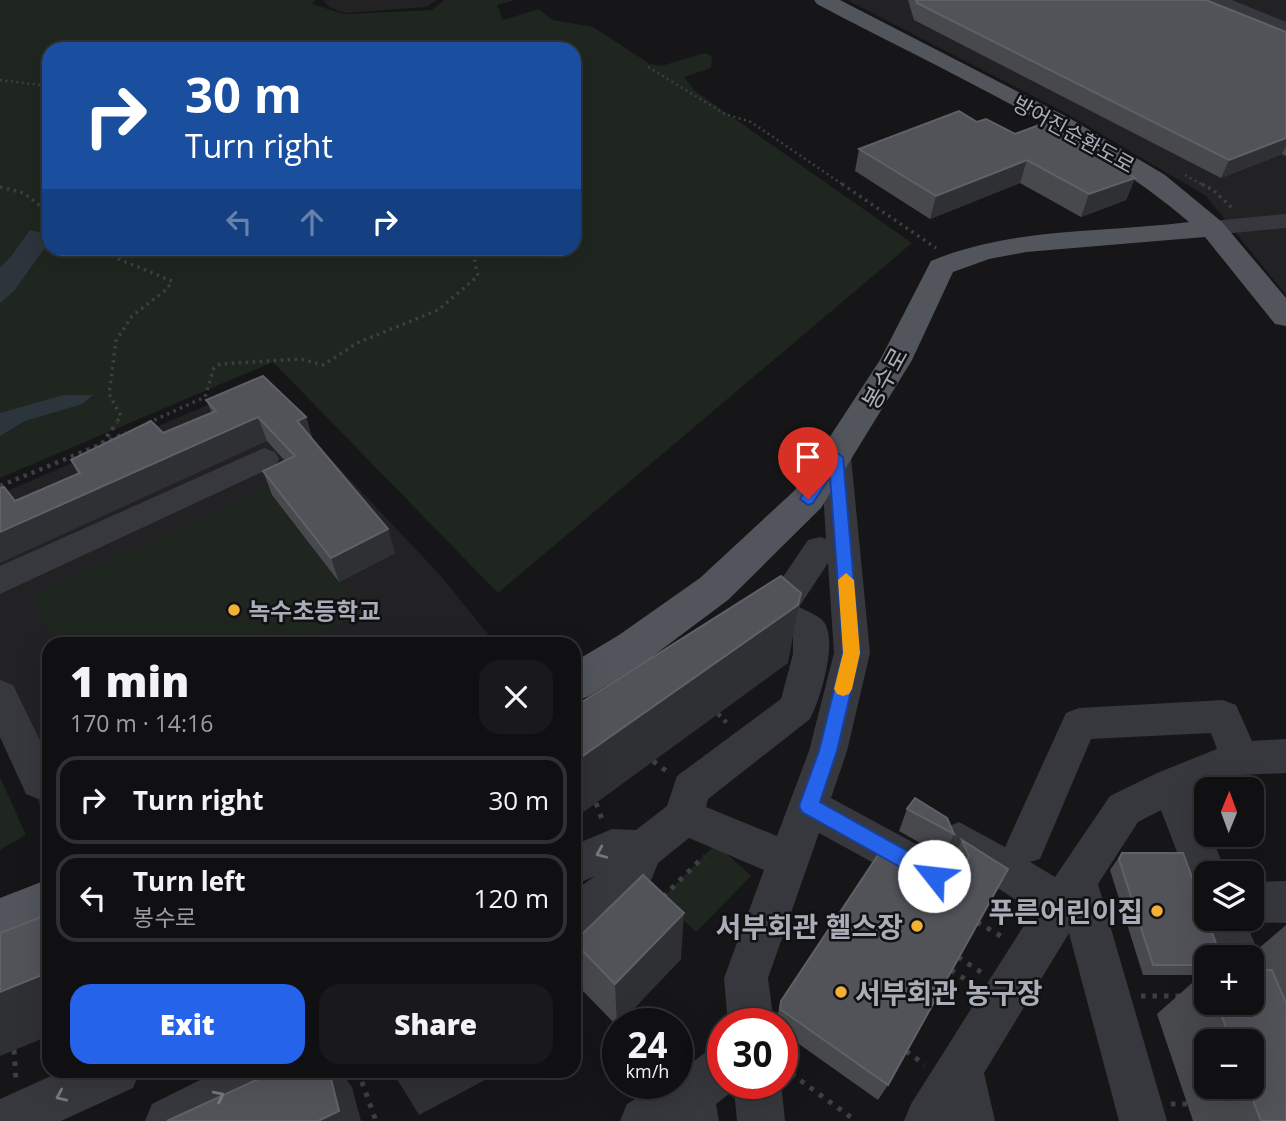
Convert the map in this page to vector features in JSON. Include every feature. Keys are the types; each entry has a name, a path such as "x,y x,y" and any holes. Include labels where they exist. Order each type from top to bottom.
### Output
{"main road":[{"name":"방어진순환도로","path":"824,0 1102,147 1156,181 1212,228 1286,317"},
{"path":"954,260 974,252 1047,242 1152,236 1212,228"},
{"name":"봉수로","path":"581,680 634,647 714,589 808,499 896,360 941,267 954,260"},
{"path":"0,923 42,906"}],"street":[{"path":"1217,0 1286,29"},
{"path":"1212,228 1286,220"},
{"path":"749,1008 746,978 828,751 852,653 836,457"},
{"path":"0,581 264,459"},
{"path":"581,911 633,874 643,850 684,817 691,789 797,708 811,654 810,630 766,618 820,549"},
{"path":"0,696 42,783"},
{"path":"1025,845 1079,724 1223,716 1240,758"},
{"path":"928,1121 1124,809 1171,785 1240,758 1286,756"},
{"path":"1171,785 1201,861"},
{"path":"809,806 934,876"},
{"path":"684,817 789,861"},
{"path":"959,841 1069,893 1109,997 1143,1121"},
{"path":"581,862 612,848 643,850"},
{"path":"1264,902 1286,902"},
{"path":"960,1070 971,1121"},
{"path":"6,1121 101,1078"},
{"path":"169,1121 254,1078"},
{"path":"644,1121 703,1095"},
{"path":"759,1099 761,1121"}],"path":[{"path":"648,67 725,114 751,122 954,260"},
{"path":"0,80 42,86"},
{"path":"0,187 24,193 42,207"},
{"path":"102,444 121,416 109,394 116,341 132,316 172,284 172,281 161,275 112,256"},
{"path":"140,427 205,397 214,368 220,364 301,359 323,365 356,343 438,310 478,276 472,256"},
{"path":"0,486 128,432"},
{"path":"661,898 707,853"},
{"path":"1109,997 1192,995"},
{"path":"361,1078 376,1121"},
{"path":"798,1079 856,1121"}],"shaded area":[{"path":"0,0 316,0 312,4 344,14 432,10 444,0 515,0 497,5 503,20 539,9 552,20 593,27 650,64 661,66 705,53 712,56 711,68 684,77 695,91 912,243 498,593 273,362 0,478"},
{"path":"323,0 436,0 427,7 344,13 329,7"},
{"path":"847,0 1286,0 1286,295 1206,196 1064,112"},
{"path":"30,230 42,234 42,252 14,291 0,303 0,267"},
{"name":"녹수초등학교","path":"259,383 440,575 490,637 42,637 42,811 0,717 0,494"},
{"path":"64,395 93,395 82,404 25,421 0,436 0,413"},
{"path":"266,488 360,611 310,637 52,637 32,596"},
{"path":"0,777 26,835 0,850"},
{"path":"716,844 751,876 696,932 661,899"}],"building":[{"path":"916,0 1206,0 1286,32 1286,138 1229,160 917,3"},
{"path":"959,111 977,122 986,119 1015,134 1047,122 1103,151 1096,154 1135,178 1089,194 1027,160 936,196 859,149"},
{"path":"263,376 306,417 297,421 388,529 331,558 263,471 295,456 258,417 0,532 0,488 4,487 15,501 80,473 71,460 151,421 163,433 216,411 206,400"},
{"path":"781,576 801,593 798,605 581,757 581,703"},
{"path":"915,798 947,818 954,834 907,809"},
{"path":"962,840 1008,869 888,1085 798,1022 798,1008 780,1008 781,1001 884,846 943,878 962,870 969,856"},
{"name":"푸른어린이집","path":"1122,853 1183,853 1194,883 1194,931 1211,931 1217,945 1194,945 1194,965 1153,965 1119,859"},
{"path":"643,875 684,913 615,984 581,949 581,935"},
{"path":"42,917 42,975 0,992 0,933"},
{"path":"1264,970 1272,970 1286,1003 1286,1121 1261,1121 1253,1099 1264,1099 1264,1029 1227,1029 1221,1015 1264,1015"},
{"path":"261,1078 331,1078 339,1111 318,1121 167,1121"}],"slow traffic":[{"path":"843,689 852,653 846,580"}],"place":[{"name":"녹수초등학교","path":"234,610"},
{"name":"푸른어린이집","path":"1157,911"},
{"name":"서부회관 헬스장","path":"917,926"},
{"name":"서부회관 농구장","path":"841,992"}],"route":[{"path":"808,499 836,457 852,653 828,751 809,806 934,876"}]}
